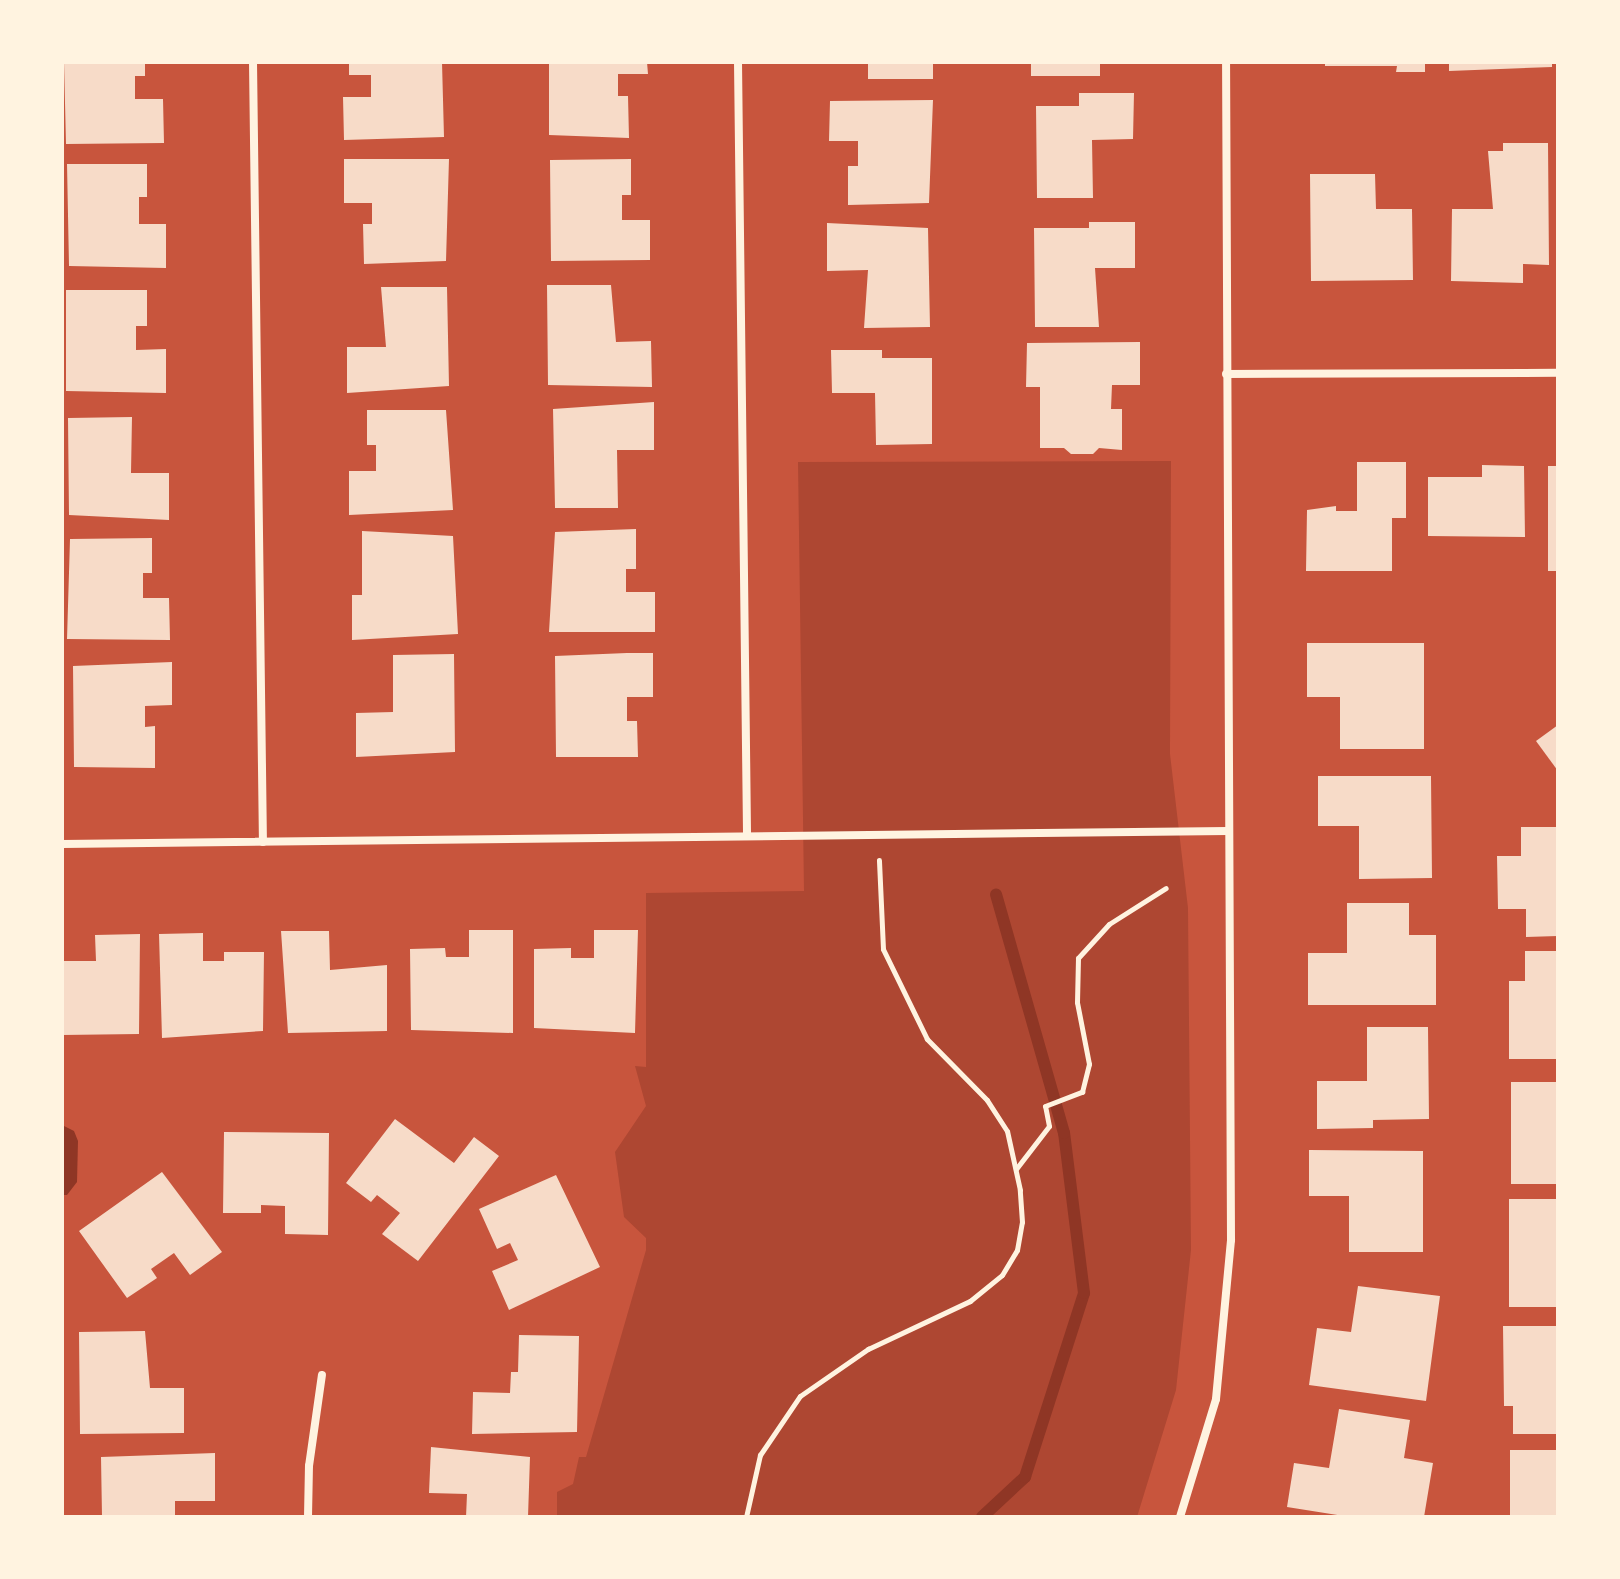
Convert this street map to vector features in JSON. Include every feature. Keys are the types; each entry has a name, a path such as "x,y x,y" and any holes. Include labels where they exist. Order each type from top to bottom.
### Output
{"street":[{"path":"253,62 263,842"},
{"path":"738,62 747,835"},
{"path":"1180,1517 1216,1399 1229,1283 1226,62"},
{"path":"1226,374 1558,373"},
{"path":"62,844 1228,831"},
{"path":"308,1517 309,1466 322,1375"}],"path":[{"path":"746,1517 760,1455 800,1396 868,1349 970,1301 1002,1275 1017,1250 1022,1222 1007,1131 987,1100 927,1039 883,949 879,834"},
{"path":"1015,1169 1049,1126 1045,1106 1082,1092 1089,1064 1077,1002 1078,958 1109,924 1166,888"}],"shaded area":[{"path":"1171,461 1170,754 1188,908 1191,1250 1176,1390 1137,1517 557,1517 557,1492 573,1484 579,1457 586,1457 646,1250 646,1238 624,1217 615,1152 646,1106 635,1066 646,1067 646,893 804,891 798,462"},
{"path":"62,1125 74,1131 78,1141 77,1182 67,1195 62,1195"}],"building":[{"path":"64,62 145,62 145,76 135,76 135,99 163,99 164,143 66,144"},
{"path":"349,62 442,62 444,137 344,140 343,97 371,97 371,75 349,75"},
{"path":"549,62 647,62 648,74 618,74 618,96 628,96 629,138 549,135"},
{"path":"868,62 933,62 933,79 868,79"},
{"path":"1031,62 1100,62 1100,76 1031,76"},
{"path":"1325,62 1425,62 1425,72 1396,72 1397,66 1325,66"},
{"path":"1449,62 1552,62 1552,67 1449,71"},
{"path":"1079,93 1134,93 1133,139 1092,140 1093,198 1037,198 1036,106 1079,106"},
{"path":"933,100 929,203 848,205 848,166 858,166 858,141 829,141 830,101"},
{"path":"1503,143 1548,143 1549,265 1523,264 1523,283 1451,281 1452,209 1493,209 1488,151 1503,151"},
{"path":"344,159 449,159 446,261 364,264 363,224 372,224 372,203 344,203"},
{"path":"631,159 631,195 622,195 622,220 650,220 650,260 551,261 550,160"},
{"path":"67,164 147,164 147,197 139,197 139,224 166,224 166,268 69,266"},
{"path":"1310,174 1375,174 1376,209 1412,209 1413,280 1311,281"},
{"path":"1089,222 1135,222 1135,268 1095,268 1099,327 1035,327 1034,228 1089,228"},
{"path":"827,223 928,228 930,327 864,328 868,270 827,271"},
{"path":"547,285 611,285 616,342 651,341 652,387 548,385"},
{"path":"381,287 447,287 449,386 347,393 347,347 386,347"},
{"path":"66,290 147,290 147,326 136,326 136,350 166,349 166,393 66,391"},
{"path":"1140,342 1140,385 1112,385 1111,409 1122,409 1122,450 1099,448 1093,454 1071,454 1064,448 1040,448 1040,387 1026,387 1027,343"},
{"path":"831,350 882,350 882,358 932,358 932,444 876,445 875,393 832,393"},
{"path":"654,402 654,450 617,450 618,508 555,508 553,409"},
{"path":"367,410 446,410 453,510 349,515 349,471 376,471 376,445 367,445"},
{"path":"132,417 131,473 169,473 169,520 69,515 68,418"},
{"path":"1357,462 1406,462 1406,518 1392,518 1392,571 1306,571 1307,510 1336,506 1336,511 1357,511"},
{"path":"1482,465 1524,466 1525,537 1428,536 1428,477 1482,477"},
{"path":"1548,466 1558,466 1558,571 1548,571"},
{"path":"636,529 636,569 626,569 626,592 655,592 655,632 549,632 555,532"},
{"path":"362,531 453,536 458,634 352,640 352,595 362,595"},
{"path":"152,538 152,573 143,573 143,598 169,598 170,640 67,639 70,539"},
{"path":"1307,643 1424,643 1424,749 1340,749 1340,697 1307,697"},
{"path":"653,653 653,697 627,697 627,721 637,721 638,757 556,757 555,656"},
{"path":"454,654 455,752 356,757 356,713 393,712 393,655"},
{"path":"172,662 172,705 145,706 145,727 155,726 155,768 74,767 73,666"},
{"path":"1558,725 1558,771 1536,741"},
{"path":"1318,776 1431,776 1432,878 1359,879 1359,826 1318,826"},
{"path":"1521,827 1558,827 1558,936 1526,937 1526,909 1498,909 1497,856 1521,856"},
{"path":"1347,903 1409,903 1409,935 1436,935 1436,1005 1308,1005 1308,953 1347,953"},
{"path":"469,930 513,930 513,1033 411,1030 410,949 445,948 446,957 469,957"},
{"path":"594,930 638,930 635,1033 534,1028 534,949 571,948 571,958 594,958"},
{"path":"281,931 329,931 330,970 387,965 387,1031 288,1033"},
{"path":"203,933 203,961 224,961 224,952 264,952 263,1031 162,1038 159,934"},
{"path":"140,934 139,1034 62,1035 62,961 96,961 95,935"},
{"path":"1525,951 1558,951 1558,1059 1509,1059 1509,981 1525,981"},
{"path":"1367,1027 1428,1027 1429,1119 1373,1120 1373,1128 1317,1129 1317,1081 1367,1081"},
{"path":"1511,1082 1558,1082 1558,1184 1511,1184"},
{"path":"395,1119 454,1163 474,1137 499,1156 418,1261 382,1234 400,1213 377,1195 371,1202 346,1183"},
{"path":"224,1132 329,1133 328,1235 285,1234 285,1206 261,1205 261,1213 223,1213"},
{"path":"1309,1150 1423,1151 1423,1252 1349,1252 1349,1196 1309,1196"},
{"path":"162,1172 222,1252 190,1275 174,1253 151,1269 157,1278 127,1298 79,1231"},
{"path":"556,1175 600,1267 509,1310 492,1271 518,1260 510,1243 497,1249 479,1209"},
{"path":"1509,1199 1558,1199 1558,1307 1509,1307"},
{"path":"1358,1286 1440,1296 1426,1401 1309,1385 1317,1328 1351,1332"},
{"path":"1503,1326 1558,1326 1558,1434 1513,1434 1513,1406 1504,1406"},
{"path":"145,1331 150,1388 184,1388 184,1433 80,1434 79,1332"},
{"path":"519,1335 579,1336 577,1432 472,1434 473,1392 510,1393 511,1372 518,1372"},
{"path":"1339,1409 1410,1420 1404,1458 1433,1463 1424,1517 1350,1517 1287,1507 1294,1463 1329,1468"},
{"path":"431,1447 530,1457 528,1517 466,1517 467,1494 429,1493"},
{"path":"1510,1450 1558,1450 1558,1517 1510,1517"},
{"path":"215,1453 215,1501 175,1501 175,1517 102,1517 101,1457"}],"waterway":[{"path":"982,1517 1025,1477 1084,1293 1064,1133 996,894"}]}
